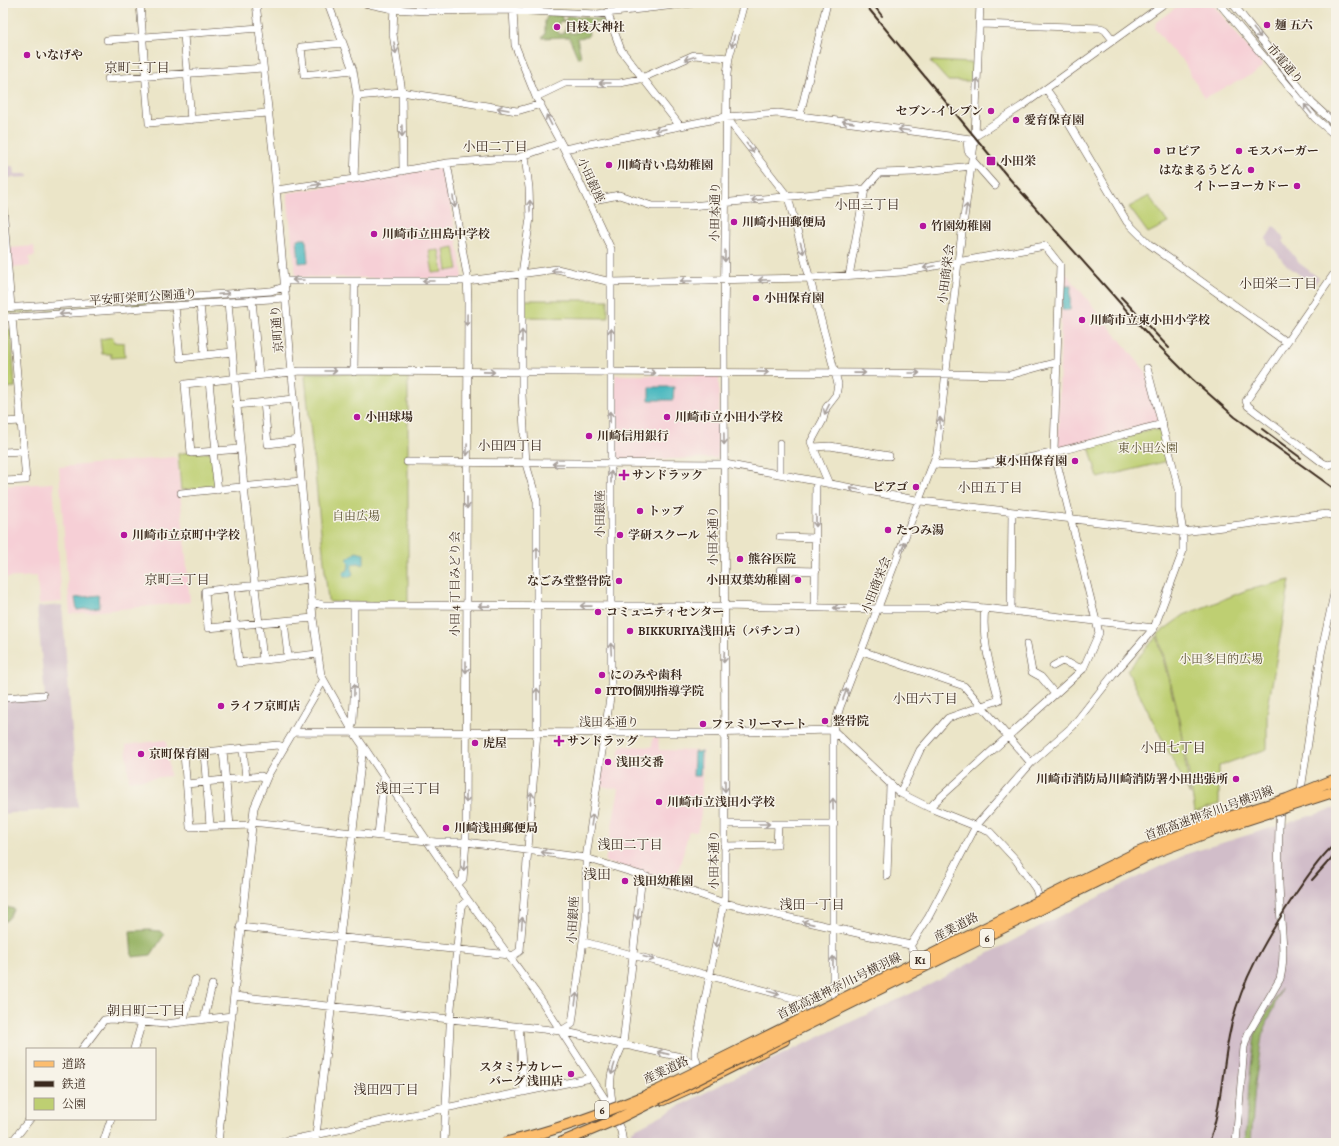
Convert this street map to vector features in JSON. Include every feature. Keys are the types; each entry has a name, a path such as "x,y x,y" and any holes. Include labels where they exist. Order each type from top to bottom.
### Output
{"highway":[{"name":"首都高速神奈川1号横羽線","path":"503,1143 568,1126 610,1111 682,1078 1138,852 1206,825 1287,799 1336,779"},
{"name":"首都高速神奈川1号横羽線","path":"560,1143 628,1113 1156,852 1336,791"}],"main road":[{"name":"産業道路","path":"503,1143 540,1132 658,1088 835,1001 919,965 1039,898 1142,848 1280,797 1336,779"},
{"name":"産業道路","path":"564,1143 704,1082 1152,856 1336,796"}],"street":[{"path":"140,3 149,123 268,113"},
{"name":"京町通り","path":"256,3 276,190 313,618 319,668 323,681 353,731 384,778 457,885 539,997 591,1078 611,1106"},
{"path":"328,3 353,70 357,96 354,179"},
{"path":"364,3 453,11 504,6 513,10 587,13 606,12 644,5 693,3"},
{"name":"小田本通り","path":"704,1082 698,1068 695,1051 724,903 724,372 727,74 729,58 744,3"},
{"path":"800,115 828,3"},
{"name":"小田商栄会","path":"835,1001 833,991 833,730 840,707 934,464 940,434 940,415 958,262 973,161 980,3"},
{"path":"276,190 447,164 495,159 514,159 562,146 726,117 778,112 967,139 975,137 1165,3"},
{"name":"市電通り","path":"1219,3 1315,118 1336,136"},
{"name":"市電通り","path":"1232,3 1312,103 1336,125"},
{"path":"394,6 393,34 402,92 403,171"},
{"name":"小田銀座","path":"513,10 515,44 536,97 562,146 611,249 611,691 586,858 586,918 584,942 572,1024 561,1030"},
{"path":"606,12 621,50 680,126"},
{"path":"980,24 1101,28 1105,30 1113,40"},
{"path":"107,40 259,28"},
{"path":"184,35 191,120"},
{"path":"343,43 301,47 304,75 353,70"},
{"path":"536,97 565,83 620,83 644,78 694,55 729,58"},
{"path":"108,79 263,68"},
{"path":"1046,88 1059,107 1126,222 1149,244 1286,342"},
{"path":"357,96 402,92 517,111 541,104"},
{"path":"726,117 788,197 838,384 836,395 826,408 823,420 811,442 829,484"},
{"path":"967,139 968,151 973,161 995,186"},
{"path":"240,927 510,956 520,951 537,733 537,501 526,464 522,372 522,274 530,218 529,188 525,156"},
{"path":"850,276 865,189 878,173 915,172 973,161"},
{"name":"小田 4 丁目みどり会","path":"447,164 467,281 466,842 463,879 457,885"},
{"path":"589,201 619,195 658,206 691,206 865,189"},
{"path":"3,207 11,307"},
{"name":"平安町栄町公園通り","path":"3,308 271,291 284,284 355,281 467,281 557,269 611,282 725,281 850,276 902,272 1045,246 1060,264 1057,362"},
{"path":"1336,271 1249,394 1246,404 1328,466 1336,463"},
{"path":"354,372 355,281"},
{"name":"平安町栄町公園通り","path":"3,318 285,298"},
{"path":"252,300 259,375"},
{"path":"228,302 240,449 263,660"},
{"path":"200,304 205,355"},
{"path":"175,306 180,358 232,352"},
{"path":"3,481 26,480 12,317"},
{"path":"240,449 191,453 185,384 292,372 724,372 1010,375 1057,362 1054,451 1099,633 1083,669 930,808"},
{"path":"910,946 928,918 976,826 1031,764 1073,726 1154,628 1180,560 1183,532 1179,509 1179,489 1147,368"},
{"path":"209,381 218,490"},
{"path":"236,405 294,399"},
{"path":"264,402 268,444 298,440"},
{"path":"3,422 21,421"},
{"path":"934,464 953,466 1028,459 1054,451 1163,424"},
{"path":"780,443 780,474"},
{"path":"814,447 830,446 889,456"},
{"path":"3,452 24,451"},
{"path":"407,462 467,464 725,464 920,501 1070,517 1183,532 1320,514 1327,514 1336,517"},
{"path":"181,493 301,481"},
{"path":"815,608 816,482"},
{"path":"1011,611 1012,512"},
{"path":"780,537 816,538"},
{"path":"780,570 816,571"},
{"path":"310,579 254,584 205,591 208,628 313,618"},
{"path":"1301,790 1321,654 1336,585"},
{"path":"230,588 239,663 317,654"},
{"path":"312,602 323,605 611,607 724,606 878,609 935,609 948,605 1154,628"},
{"path":"353,731 354,605"},
{"path":"900,792 920,750 948,718 999,700 986,652 984,619 985,608"},
{"path":"284,620 288,657"},
{"path":"1027,644 1032,672 1040,677 1055,694"},
{"path":"862,651 964,686 1031,764"},
{"path":"1053,666 1062,661 1083,669"},
{"path":"218,1143 240,927 252,823 256,802 266,779 323,681"},
{"path":"3,698 43,695"},
{"path":"833,730 890,785 900,792 930,808 990,832 1016,860 1036,889 1043,911"},
{"name":"浅田本通り","path":"293,732 605,733 833,730"},
{"path":"284,748 278,745 184,754 190,827 252,823 436,842 466,842 586,858 724,903 910,946"},
{"path":"315,1143 364,747"},
{"path":"243,749 246,778"},
{"path":"224,751 230,824"},
{"path":"204,753 210,826"},
{"path":"186,784 261,776 266,779"},
{"path":"378,835 384,778"},
{"path":"887,876 890,785"},
{"path":"1236,1143 1244,1047 1248,1034 1280,979 1282,972 1283,955 1279,874 1280,797"},
{"path":"725,824 834,824"},
{"path":"724,846 777,845 778,824"},
{"path":"623,1143 611,1106 609,1086 611,1074 623,1044 642,875"},
{"path":"444,1143 451,1019 460,906 468,900"},
{"path":"584,942 634,954 804,1001 812,1012"},
{"path":"910,946 919,965"},
{"path":"183,1022 195,980"},
{"path":"204,1020 212,985"},
{"path":"234,996 561,1030 681,1058 687,1060 698,1068"},
{"path":"83,1048 104,1020 111,1019 165,1024 232,1016"},
{"path":"134,1048 142,1022"},
{"path":"519,1026 524,1092"},
{"path":"276,1143 591,1078"},
{"path":"11,1143 29,1120"},
{"path":"103,1143 111,1120"}],"shaded area":[{"path":"1182,3 1212,3 1263,66 1253,74 1204,98 1182,59 1171,50 1155,28 1156,22"},
{"path":"3,166 14,166 15,174 29,174 29,177 4,178"},
{"name":"川崎市立田島中学校","path":"443,167 445,169 463,276 460,279 296,277 287,193"},
{"path":"1274,226 1285,239 1283,241 1299,263 1319,278 1314,286 1284,263 1275,250 1268,244 1266,238"},
{"path":"34,246 35,256 29,257 30,266 12,268 10,248"},
{"name":"川崎市立東小田小学校","path":"1062,268 1146,372 1160,422 1058,448"},
{"name":"川崎市立小田小学校","path":"615,375 719,376 718,458 615,460"},
{"name":"川崎市立京町中学校","path":"174,457 177,459 190,602 70,614 59,467"},
{"path":"53,483 62,602 39,604 37,576 3,578 3,486"},
{"path":"62,605 78,807 3,814 3,701 45,697 37,607"},
{"name":"川崎市立浅田小学校","path":"653,737 658,737 659,750 703,751 701,814 697,832 689,831 675,883 605,862 619,789 600,786 604,760 618,761 620,746 652,747"},
{"path":"166,740 170,776 129,781 126,745"},
{"path":"1336,808 1336,1143 634,1143 631,1131 745,1072 929,985 1044,924 1159,867 1189,853"},
{"path":"615,1134 617,1143 587,1143"}],"green space":[{"path":"548,15 561,15 563,21 565,21 567,16 571,16 605,20 605,22 593,23 587,26 568,27 569,33 576,33 577,29 584,28 589,34 587,37 577,38 581,57 578,58 569,37 542,38 545,34 545,21","holes":["560,21 566,22 567,25 563,34 559,34 557,30 552,28 558,25"]},
{"path":"930,61 974,63 973,81 948,81"},
{"path":"1149,196 1168,223 1148,233 1129,207"},
{"path":"454,247 458,269 447,271 444,249"},
{"path":"439,250 443,272 433,273 429,251"},
{"path":"267,294 269,296 170,303 170,301"},
{"path":"525,300 608,300 608,318 525,317"},
{"path":"147,302 146,305 48,311 47,309"},
{"path":"41,310 38,312 3,314 3,311"},
{"path":"11,329 15,387 3,388 3,330"},
{"path":"113,337 114,342 124,343 125,357 111,358 111,354 102,354 100,339"},
{"name":"自由広場","path":"307,373 408,374 408,603 330,602 328,600 305,376"},
{"name":"東小田公園","path":"1152,429 1160,431 1162,434 1168,461 1098,478 1089,446"},
{"path":"189,452 212,453 216,487 181,490 178,454"},
{"name":"小田多目的広場","path":"1290,580 1267,713 1267,749 1219,766 1219,804 1195,812 1180,719 1158,634 1184,615 1247,590"},
{"path":"1157,636 1179,720 1190,794 1127,670"},
{"path":"3,906 14,909 7,920 3,922"},
{"path":"130,931 160,931 164,935 151,955 132,957"},
{"path":"1281,989 1262,1036 1255,1084 1251,1143 1245,1143 1249,1084 1255,1034"}],"water":[{"path":"297,239 306,239 308,262 299,263"},
{"path":"1063,286 1071,286 1070,310 1062,310"},
{"path":"649,387 674,387 673,400 649,400"},
{"path":"356,552 364,554 364,564 353,564 351,569 353,574 350,577 344,576 343,573 348,570 349,564 347,559"},
{"path":"99,595 100,607 77,610 75,598"},
{"path":"694,752 701,752 700,776 693,776"}],"railway":[{"path":"864,3 1008,177 1152,339 1192,379 1235,417 1336,490"},
{"path":"872,3 882,16"},
{"path":"1121,297 1169,348"},
{"path":"1262,429 1301,458"},
{"path":"1209,1143 1219,1103 1229,1036 1234,1016 1247,979 1255,961 1296,893 1319,860 1336,843"},
{"path":"1312,880 1336,853"}],"place":[{"name":"麺 五六","path":"1267,25"},
{"name":"日枝大神社","path":"557,27"},
{"name":"いなげや","path":"27,55"},
{"name":"セブン-イレブン","path":"991,111"},
{"name":"愛育保育園","path":"1016,120"},
{"name":"ロピア","path":"1157,151"},
{"name":"モスバーガー","path":"1239,151"},
{"name":"小田栄","path":"991,161"},
{"name":"川崎青い鳥幼稚園","path":"609,165"},
{"name":"はなまるうどん","path":"1251,170"},
{"name":"イトーヨーカドー","path":"1297,186"},
{"name":"川崎小田郵便局","path":"734,222"},
{"name":"竹園幼稚園","path":"923,226"},
{"name":"川崎市立田島中学校","path":"374,234"},
{"name":"小田保育園","path":"756,298"},
{"name":"川崎市立東小田小学校","path":"1082,320"},
{"name":"小田球場","path":"357,417"},
{"name":"川崎市立小田小学校","path":"667,417"},
{"name":"川崎信用銀行","path":"589,436"},
{"name":"東小田保育園","path":"1075,461"},
{"name":"サンドラック","path":"624,475"},
{"name":"ピアゴ","path":"916,487"},
{"name":"トップ","path":"640,511"},
{"name":"たつみ湯","path":"888,530"},
{"name":"川崎市立京町中学校","path":"124,535"},
{"name":"学研スクール","path":"620,535"},
{"name":"熊谷医院","path":"740,559"},
{"name":"小田双葉幼稚園","path":"798,580"},
{"name":"なごみ堂整骨院","path":"619,581"},
{"name":"コミュニティセンター","path":"598,612"},
{"name":"BIKKURIYA浅田店（パチンコ）","path":"630,631"},
{"name":"にのみや歯科","path":"602,675"},
{"name":"ITTO個別指導学院","path":"598,691"},
{"name":"ライフ京町店","path":"221,706"},
{"name":"整骨院","path":"825,721"},
{"name":"ファミリーマート","path":"703,724"},
{"name":"サンドラッグ","path":"559,741"},
{"name":"虎屋","path":"475,743"},
{"name":"京町保育園","path":"141,754"},
{"name":"浅田交番","path":"608,762"},
{"name":"川崎市消防局川崎消防署小田出張所","path":"1236,779"},
{"name":"川崎市立浅田小学校","path":"659,802"},
{"name":"川崎浅田郵便局","path":"446,828"},
{"name":"浅田幼稚園","path":"625,881"},
{"name":"スタミナカレー バーグ 浅田店","path":"571,1074"}],"district":[{"name":"京町二丁目","path":"137,67"},
{"name":"小田二丁目","path":"495,146"},
{"name":"小田三丁目","path":"867,204"},
{"name":"小田栄二丁目","path":"1278,283"},
{"name":"小田四丁目","path":"510,445"},
{"name":"小田五丁目","path":"990,487"},
{"name":"京町三丁目","path":"177,579"},
{"name":"小田六丁目","path":"925,698"},
{"name":"小田七丁目","path":"1173,747"},
{"name":"浅田三丁目","path":"408,788"},
{"name":"浅田二丁目","path":"630,844"},
{"name":"浅田","path":"597,874"},
{"name":"浅田一丁目","path":"812,904"},
{"name":"朝日町二丁目","path":"146,1010"},
{"name":"浅田四丁目","path":"386,1089"}]}
